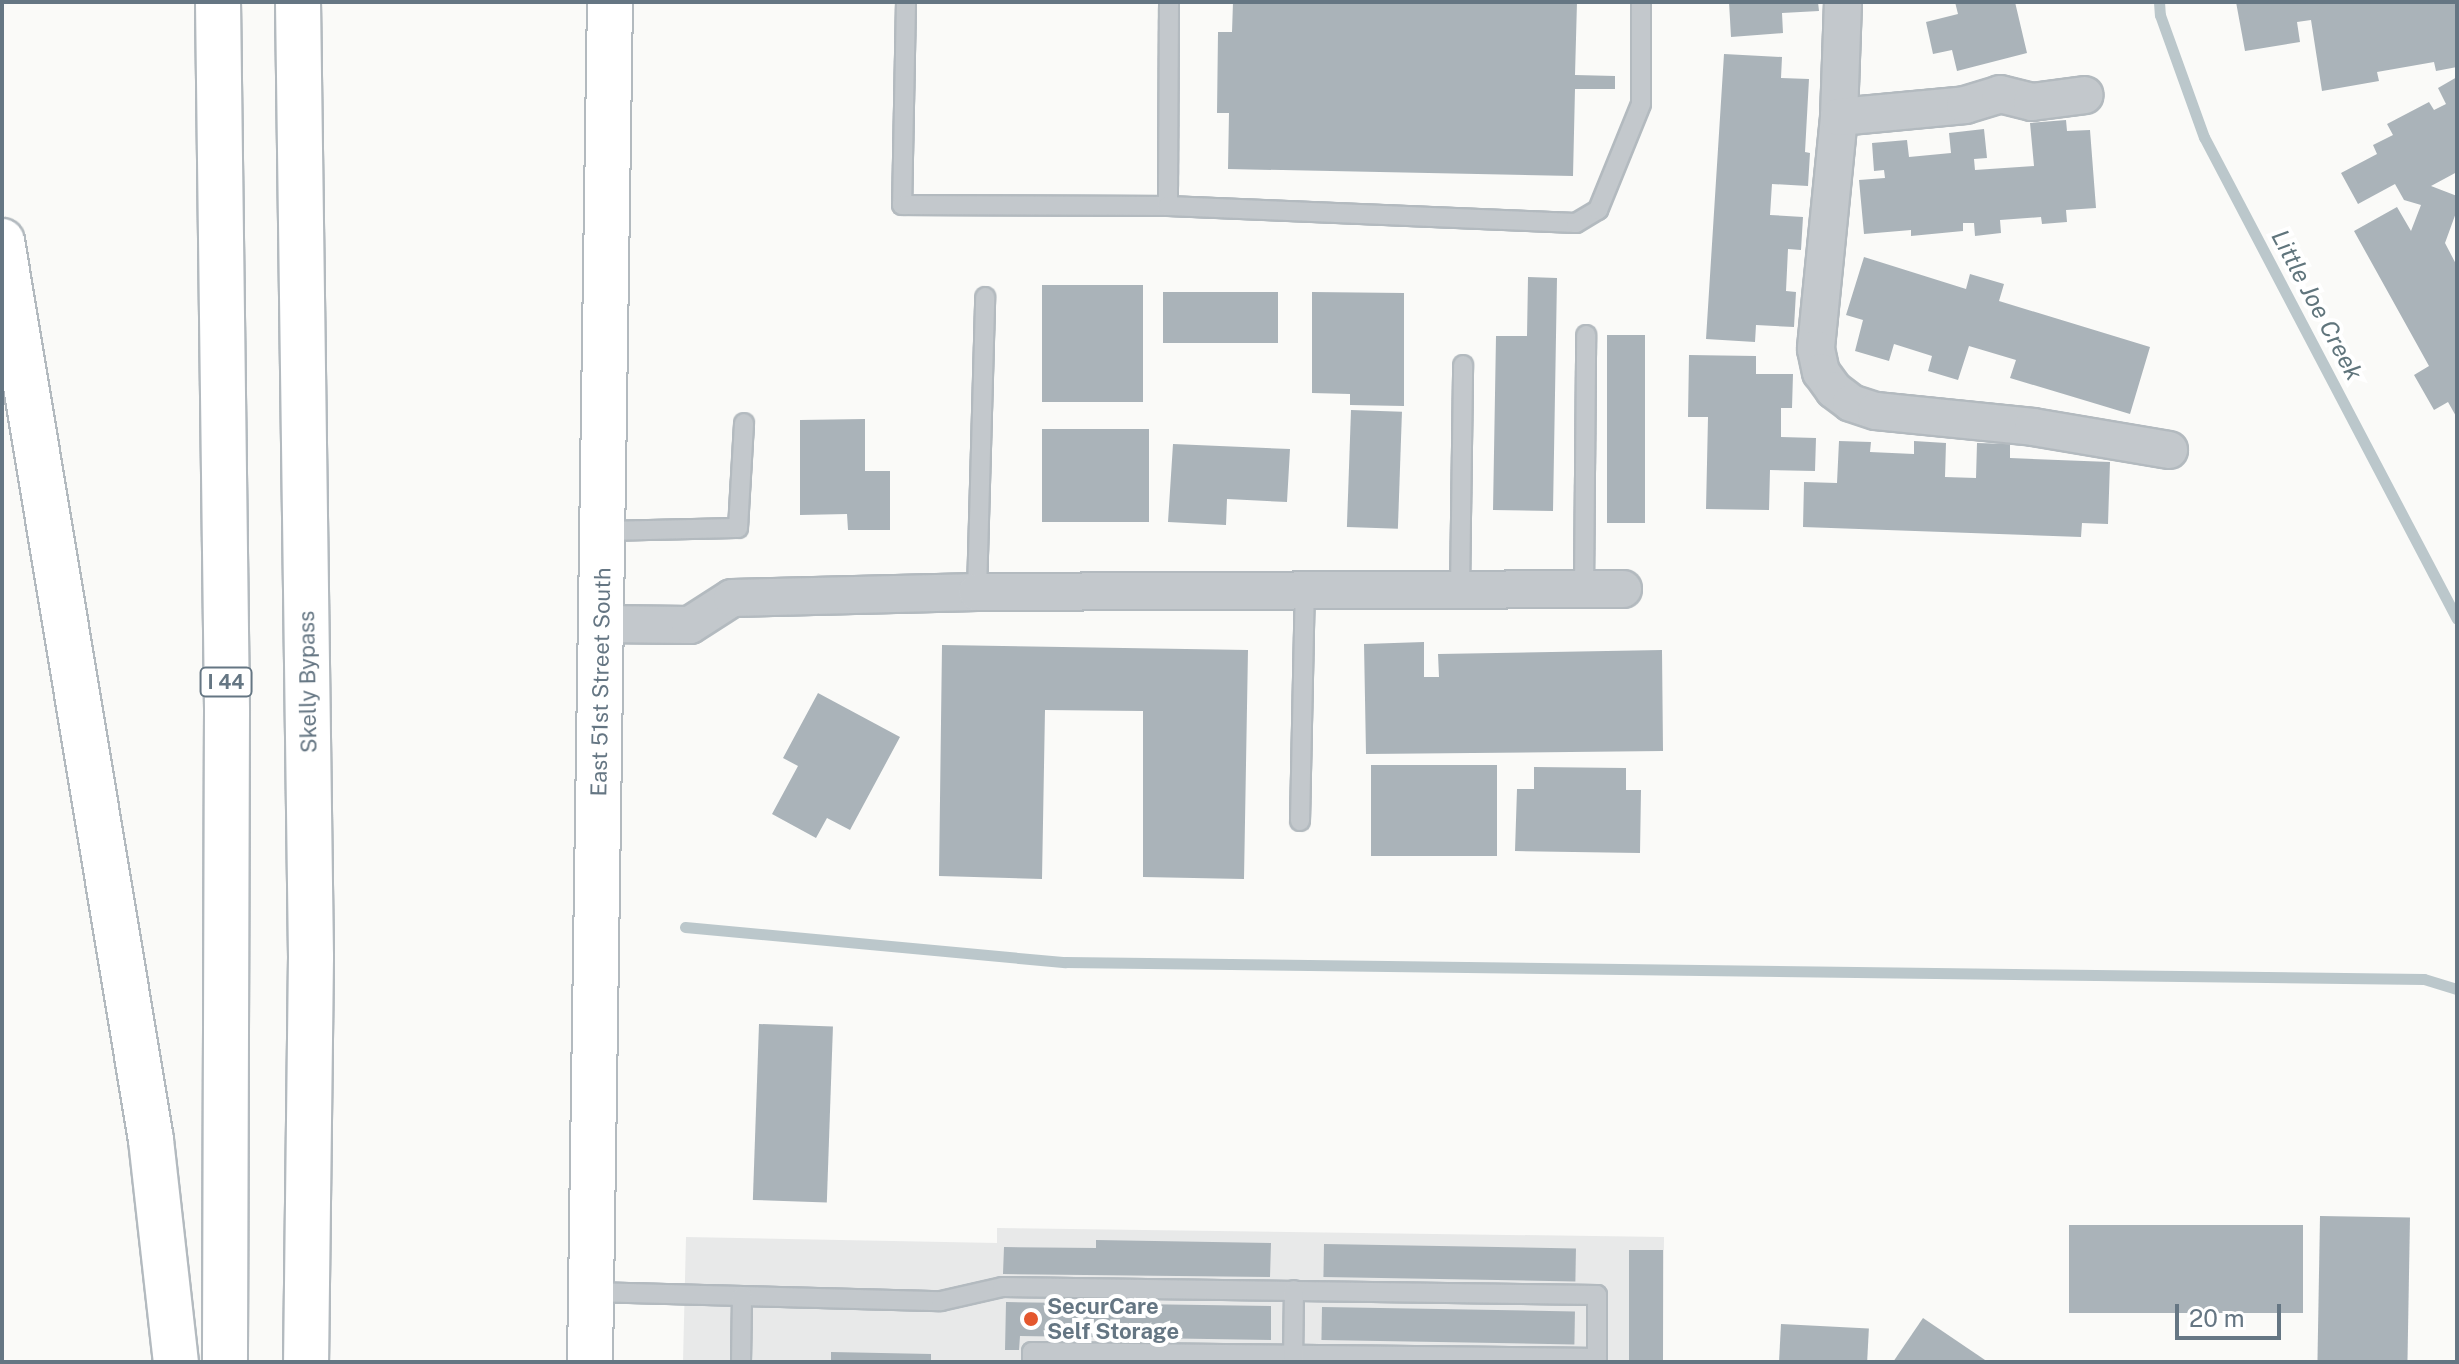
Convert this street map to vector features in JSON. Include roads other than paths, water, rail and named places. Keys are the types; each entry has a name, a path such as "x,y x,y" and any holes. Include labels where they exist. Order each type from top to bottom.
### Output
{"main road":[{"name":"I 44","path":"218,2 227,712 225,1362"},
{"name":"Skelly Bypass","path":"298,2 311,957 306,1362"},
{"name":"East 51st Street South","path":"590,1362 610,2"},
{"path":"2,241 151,1140 176,1362"}],"street":[{"path":"1843,2 1839,117 1816,349 1821,372 1834,390 1851,403 1876,411 2033,427 2169,450"},
{"path":"1839,117 1965,105 2000,94 2032,102 2085,95"},
{"path":"601,624 690,625 732,598 977,592 1623,589"}],"lane":[{"path":"906,2 902,205 1168,206 1576,223 1598,210 1641,104 1641,2"},
{"path":"1168,206 1169,2"},
{"path":"977,592 985,297"},
{"path":"1584,589 1586,335"},
{"path":"1460,590 1463,365"},
{"path":"603,531 738,528 744,423"},
{"path":"1300,821 1305,591"},
{"path":"591,1292 941,1301 1002,1287 1597,1295 1597,1360 1032,1352 1032,1362"},
{"path":"1293,1358 1294,1290"},
{"path":"741,1362 742,1296"}],"waterway":[{"name":"Little Joe Creek","path":"2159,2 2160,15 2204,137 2457,619"},
{"path":"685,927 1065,962 2424,979 2457,989"}],"place":[{"name":"SecurCare Self Storage","path":"1031,1319"}]}
